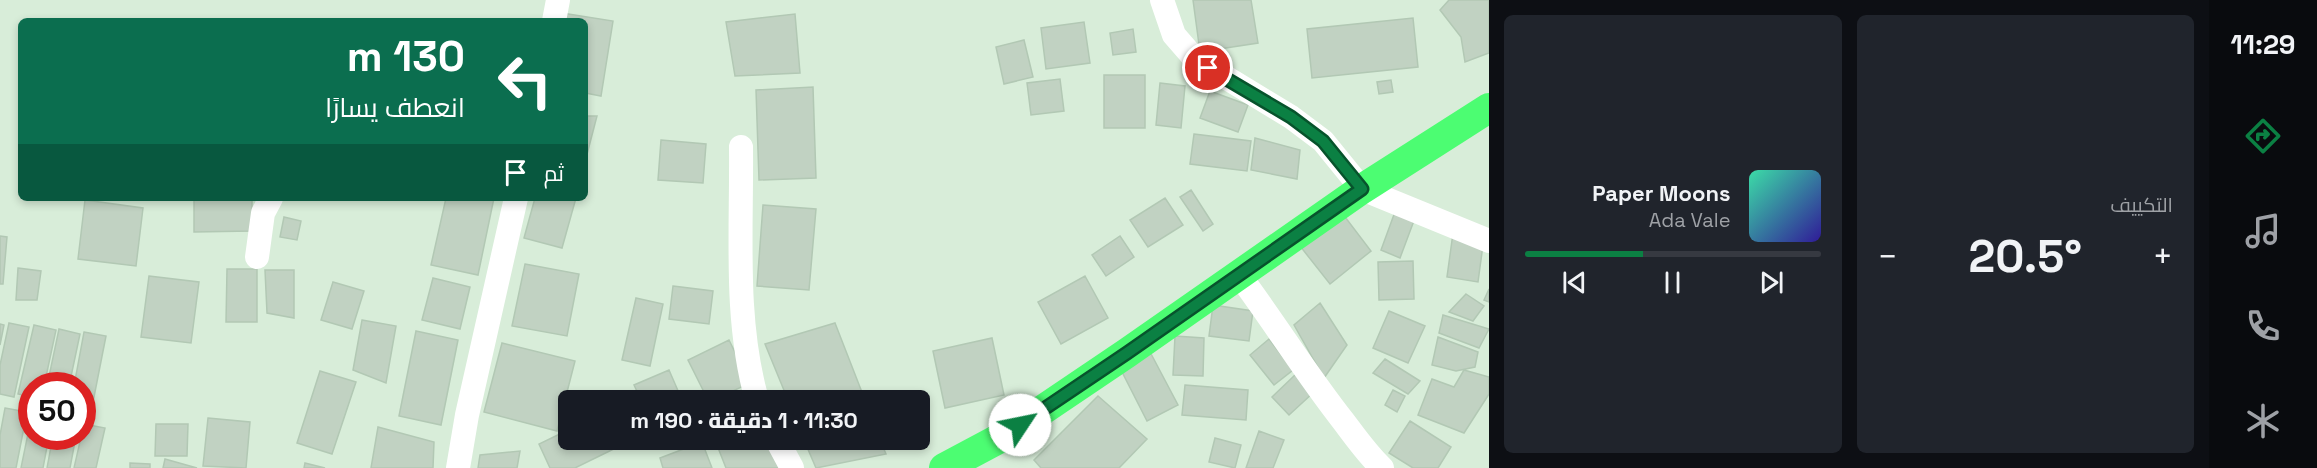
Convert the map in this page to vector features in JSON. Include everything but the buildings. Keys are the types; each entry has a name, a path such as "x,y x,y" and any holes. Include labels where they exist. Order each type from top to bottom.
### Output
{"main road":[{"path":"944,468 1004,436 1362,189 1489,108"}],"street":[{"path":"555,18 558,0"},
{"path":"1161,0 1174,35 1194,58 1291,117 1323,141 1362,189 1489,241"},
{"path":"741,147 742,312 748,369 754,390"},
{"path":"257,257 263,213 269,201"},
{"path":"458,468 467,415 515,201"},
{"path":"1239,275 1274,321 1333,409 1382,468"},
{"path":"782,450 792,468"}],"route":[{"path":"1020,425 1362,189 1323,141 1291,117 1208,68"}]}
